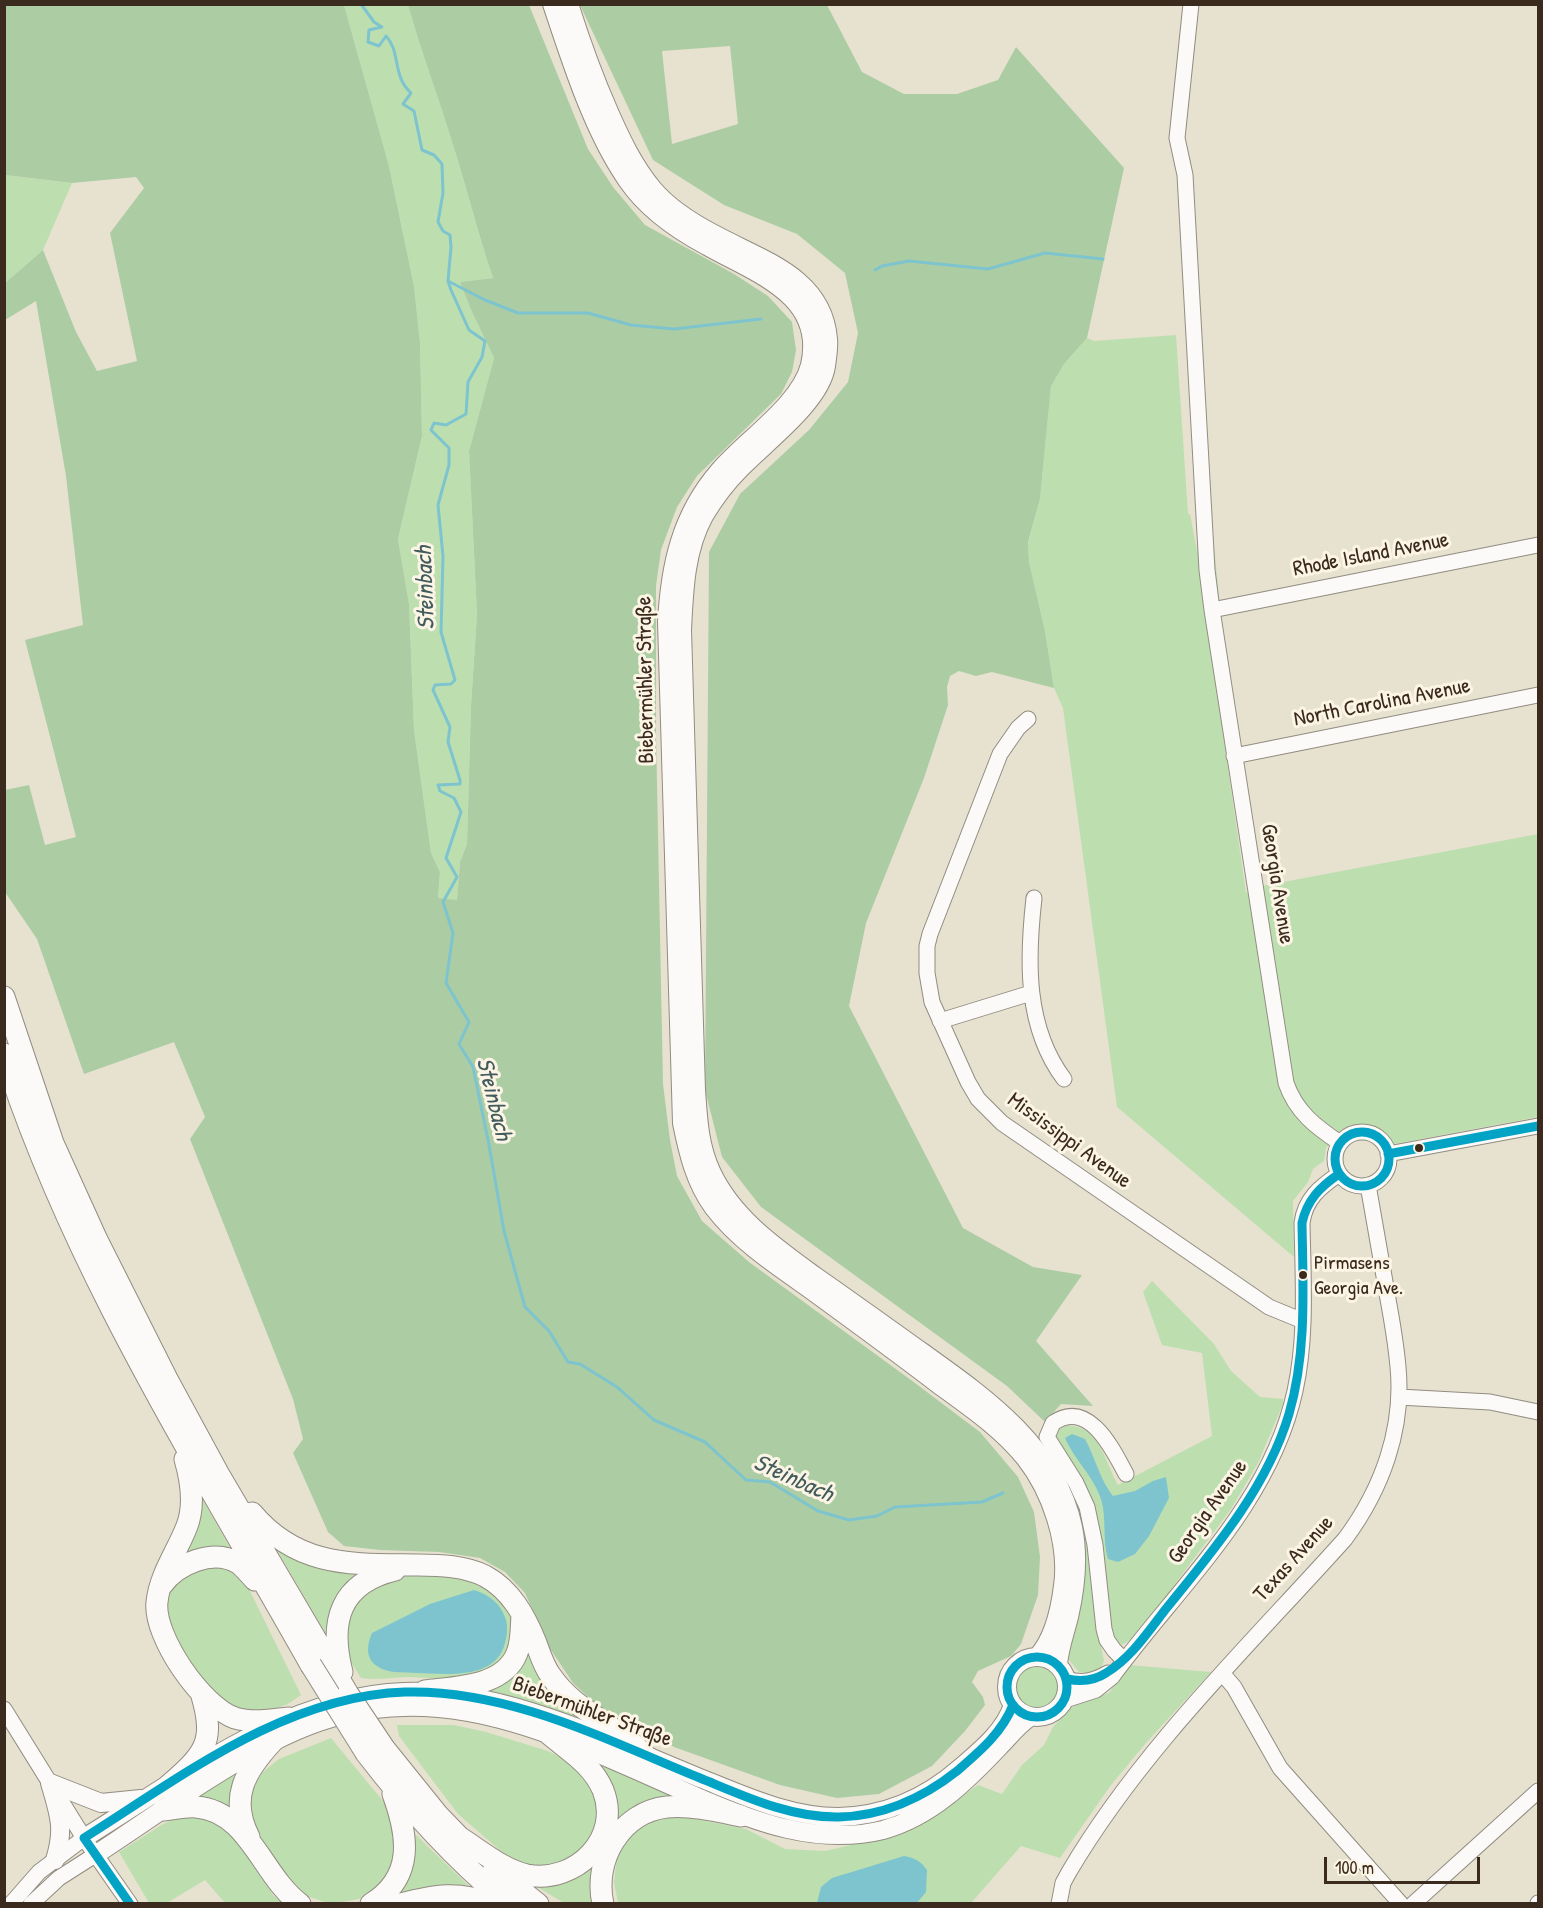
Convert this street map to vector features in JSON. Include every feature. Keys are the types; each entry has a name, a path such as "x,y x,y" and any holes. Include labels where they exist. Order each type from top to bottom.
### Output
{"highway":[{"path":"4,997 53,1143 117,1280 218,1473 375,1750 459,1837 512,1885 538,1904"},
{"path":"4,1054 40,1152 68,1218 150,1384 273,1598"},
{"path":"178,1435 191,1489 191,1512 187,1526 169,1561 160,1588 156,1604 160,1628 178,1662 202,1696 216,1708 235,1718 257,1720 289,1718"},
{"path":"218,1473 263,1526 282,1541 304,1553 341,1563 448,1566 483,1575 507,1592 522,1614 551,1676 579,1706 624,1736 648,1758"},
{"path":"160,1588 167,1577 199,1559 224,1558 238,1563 273,1598 326,1661 348,1694 375,1750 389,1783 405,1834 404,1862 397,1877 388,1889 371,1904"},
{"path":"326,1661 336,1646 338,1622 343,1606 355,1588 371,1577 419,1565"},
{"path":"425,1691 487,1681 500,1674 510,1666 518,1652 522,1614"},
{"path":"168,1786 201,1754 206,1742 208,1721 202,1696"},
{"path":"459,1837 511,1870 529,1875 566,1872 581,1864 595,1850 603,1835 606,1821 603,1791 593,1771 549,1734"},
{"path":"273,1742 256,1759 247,1775 239,1797 240,1814 253,1846 273,1878 289,1896 300,1904"},
{"path":"389,1783 448,1850 509,1904"},
{"path":"156,1804 197,1807 221,1814 238,1827 253,1846"},
{"path":"603,1904 601,1882 604,1861 612,1841 628,1823 648,1812 666,1807 689,1807 741,1816"},
{"path":"401,1904 430,1896 447,1895 463,1895 492,1904"}],"main road":[{"name":"Biebermühler Straße","path":"552,4 594,118 613,158 628,181 655,211 679,230 707,247 760,273 788,293 806,316 812,340 810,366 799,389 719,471 693,508 678,544 669,587 667,622 682,1123 696,1176 706,1196 722,1217 748,1243 986,1421 1025,1458 1036,1474 1056,1522 1064,1571 1062,1594 1052,1631 1044,1650 1037,1657"},
{"path":"569,4 589,66 630,158 654,190 677,211 714,234 774,264 800,282 821,311 828,339 825,370 814,393 799,413 739,469 721,491 696,534 686,572 682,630 696,1090 699,1130 705,1155 710,1170 723,1193 753,1228 796,1262 982,1396 1018,1428 1046,1462 1067,1504 1077,1551 1072,1602 1060,1652 1067,1692 1059,1708 1041,1718 1030,1717 1018,1712 1012,1706 1007,1693 1010,1674 1024,1660 1037,1657 1048,1659 1062,1672"},
{"name":"Biebermühler Straße","path":"156,1804 168,1786 231,1748 289,1718 369,1695 425,1691 465,1695 508,1705 768,1804 804,1814 837,1817 872,1814 897,1807 953,1774 1002,1727 1012,1706"},
{"name":"Biebermühler Straße","path":"156,1804 273,1742 335,1717 364,1710 415,1705 480,1713 549,1734 741,1816 797,1831 819,1834 859,1834 883,1830 930,1809 974,1773 1030,1717"},
{"path":"50,1783 101,1803 156,1804"},
{"path":"50,1783 61,1830 55,1860"},
{"path":"84,1838 156,1804"},
{"path":"95,1855 156,1804"}],"street":[{"name":"Georgia Avenue","path":"1191,4 1177,138 1185,175 1207,570 1212,610 1286,1083 1300,1111 1340,1143"},
{"name":"Rhode Island Avenue","path":"1212,610 1539,545"},
{"name":"North Carolina Avenue","path":"1234,756 1539,695"},
{"name":"Mississippi Avenue","path":"1028,719 1018,728 1000,754 930,934 927,946 927,973 932,1002 940,1021 978,1099 1002,1123 1269,1308 1303,1321"},
{"path":"1034,898 1030,944 1032,993 1043,1042 1064,1079"},
{"path":"940,1021 1032,993"},
{"path":"1388,1154 1539,1126"},
{"path":"1364,1132 1377,1137 1388,1154 1386,1171 1378,1180 1368,1185 1355,1185 1344,1179 1339,1174 1335,1162 1340,1143 1351,1135 1364,1132"},
{"name":"Georgia Avenue","path":"1065,1700 1102,1687 1112,1677 1224,1535 1246,1505 1263,1475 1290,1413 1299,1370 1303,1321 1303,1211 1311,1197 1339,1174"},
{"name":"Texas Avenue","path":"1059,1904 1063,1883 1069,1872 1119,1797 1222,1672 1326,1560 1358,1521 1379,1483 1389,1459 1399,1397 1396,1347 1368,1185"},
{"path":"1399,1397 1490,1402 1539,1412"},
{"path":"1124,1660 1107,1640 1101,1610 1095,1545 1087,1507 1079,1488 1047,1437 1049,1429 1053,1423 1066,1417 1075,1416 1091,1422 1110,1444 1126,1474"},
{"name":"Georgia Avenue","path":"1062,1672 1077,1682 1092,1681 1107,1674 1124,1660"},
{"path":"1222,1672 1234,1687 1284,1774 1401,1904"},
{"path":"4,1709 84,1838 130,1904"},
{"path":"1413,1904 1539,1791"},
{"path":"11,1904 30,1881 84,1838"},
{"path":"31,1904 59,1878 95,1855"}],"green space":[{"path":"5,5 344,5 389,166 414,286 420,342 422,436 398,539 409,604 414,730 431,853 440,872 438,898 457,900 460,862 467,844 471,706 477,614 469,451 494,358 460,282 493,278 448,127 408,5 529,5 588,149 613,187 645,225 734,274 768,296 792,322 796,350 792,372 781,394 697,476 677,507 661,550 656,586 656,733 663,1084 677,1176 702,1221 749,1262 980,1432 1018,1477 1034,1512 1040,1557 1038,1595 1021,1644 1011,1656 978,1671 972,1682 983,1697 985,1705 965,1731 932,1766 879,1794 837,1798 780,1785 674,1747 600,1708 573,1683 549,1647 525,1593 505,1572 480,1558 439,1552 344,1546 328,1532 293,1453 303,1439 293,1399 190,1139 205,1117 174,1042 84,1074 37,939 5,892 5,790 29,785 45,845 76,837 25,640 83,625 66,476 36,301 5,320 5,283 43,250 76,332 97,371 137,361 110,233 144,188 136,177 72,183 5,175"},
{"path":"344,5 408,5 448,127 493,278 460,282 494,358 469,451 477,614 471,706 467,844 460,862 457,901 438,898 440,872 431,853 414,730 409,604 398,539 422,436 420,342 414,286 389,166"},
{"path":"580,5 827,5 862,72 904,94 957,94 998,80 1016,47 1124,168 1087,338 1064,364 1051,386 1040,499 1028,542 1029,562 1045,631 1054,688 992,672 976,676 959,671 950,676 947,687 948,705 924,778 866,923 849,1006 963,1228 1033,1267 1082,1275 1036,1341 1093,1406 1061,1404 1045,1422 1007,1386 761,1207 722,1157 705,1090 709,552 740,494 809,430 848,382 858,333 845,273 797,234 724,205 653,160","holes":["730,46 738,124 672,144 662,51"]},
{"path":"5,175 72,183 43,250 5,283"},
{"path":"1176,335 1188,514 1190,514 1197,551 1214,547 1220,605 1205,608 1246,893 1262,886 1538,834 1538,1117 1389,1145 1382,1134 1373,1127 1349,1125 1326,1148 1324,1161 1313,1169 1308,1182 1293,1201 1294,1257 1117,1107 1063,708 1054,688 1045,631 1029,562 1028,543 1040,499 1051,385 1064,364 1087,338 1094,341"},
{"path":"1152,1281 1214,1344 1231,1371 1260,1397 1283,1399 1283,1404 1258,1463 1231,1509 1136,1636 1122,1645 1114,1640 1109,1630 1098,1531 1059,1449 1055,1435 1060,1426 1073,1426 1092,1435 1118,1485 1212,1436 1202,1353 1162,1345 1143,1292"},
{"path":"1069,1483 1083,1517 1095,1616 1104,1661 1100,1670 1092,1674 1079,1672 1068,1659 1084,1583 1079,1523"},
{"path":"200,1495 235,1557 184,1559"},
{"path":"274,1545 372,1571 338,1597 330,1613 330,1641"},
{"path":"197,1567 226,1570 236,1575 248,1587 301,1695 275,1709 252,1712 226,1706 191,1669 167,1618 167,1605 170,1586"},
{"path":"422,1573 474,1581 494,1593 502,1601 512,1621 513,1632 505,1654 490,1670 473,1677 455,1679 361,1678 349,1659 343,1629 361,1592 396,1576"},
{"path":"528,1636 599,1730 524,1700 482,1690"},
{"path":"1036,1663 1053,1670 1060,1687 1053,1704 1036,1711 1019,1704 1012,1687 1019,1670"},
{"path":"1129,1665 1211,1672 1111,1785 1060,1858 1021,1846 971,1903 618,1903 614,1882 617,1856 631,1833 650,1822 672,1817 691,1818 746,1829 785,1849 825,1851 894,1835 930,1818 978,1785 1002,1794 1022,1765 1044,1745 1053,1727 1069,1709 1082,1701 1109,1693"},
{"path":"397,1725 454,1725 548,1751 573,1763 596,1793 600,1818 595,1835 571,1859 551,1867 536,1868 510,1859 458,1814 399,1736"},
{"path":"331,1738 383,1801 394,1819 398,1848 382,1887 364,1898 337,1903 328,1903 304,1895 284,1876 251,1821 248,1795 259,1775 279,1759"},
{"path":"594,1760 688,1800 637,1810 597,1903 564,1903 529,1882 605,1840"},
{"path":"246,1765 234,1817 189,1801"},
{"path":"186,1814 219,1819 256,1865 273,1895 283,1903 225,1903 205,1880 167,1903 149,1903 119,1852 163,1824"},
{"path":"412,1831 471,1888 387,1902"}],"water":[{"path":"1072,1434 1085,1439 1113,1496 1135,1491 1166,1477 1169,1498 1149,1536 1135,1554 1118,1562 1108,1559 1101,1499 1094,1483 1065,1438"},
{"path":"474,1590 494,1601 506,1620 505,1643 500,1655 492,1663 469,1672 429,1674 381,1669 370,1659 368,1647 372,1633 430,1604"},
{"path":"904,1856 917,1860 927,1870 926,1892 917,1903 817,1903 821,1887 832,1878"}],"waterway":[{"name":"Steinbach","path":"361,4 374,22 382,27 369,30 368,42 379,46 386,36 394,49 401,79 411,93 403,104 414,111 422,150 434,155 442,164 443,193 438,222 443,231 450,235 448,281 469,330 485,341 482,357 468,382 466,414 446,425 434,423 431,430 449,448 449,465 438,505 443,556 441,632 455,680 451,684 435,685 433,690 450,727 448,742 460,780 460,784 438,785 440,791 454,798 461,812 446,858 457,877 443,902 453,933 446,983 469,1022 459,1044 473,1067 504,1231 525,1307 549,1331 568,1362 580,1364 617,1387 654,1420 705,1442 746,1480 770,1482 818,1511 849,1520 877,1516 895,1507 982,1502 1003,1493"},
{"path":"875,270 882,266 909,261 988,269 1045,253 1103,259"},
{"path":"448,281 485,300 518,313 588,313 631,325 674,329 761,319"}],"transit line":[{"path":"1388,1154 1538,1126"},
{"path":"1362,1132 1372,1134 1381,1140 1387,1149 1389,1159 1387,1169 1381,1178 1372,1184 1362,1186 1352,1184 1343,1178 1337,1169 1335,1159 1337,1149 1343,1140 1352,1134 1362,1132"},
{"path":"1067,1679 1082,1681 1097,1678 1115,1667 1131,1652 1220,1542 1267,1468 1289,1414 1299,1367 1303,1319 1302,1223 1307,1207 1315,1195 1339,1174"},
{"path":"1031,1657 1043,1657 1054,1662 1062,1670 1067,1687 1065,1699 1054,1712 1043,1717 1031,1717 1020,1712 1012,1704 1007,1693 1007,1681 1012,1670 1020,1662 1031,1657"},
{"path":"130,1904 84,1838 158,1790 236,1744 276,1724 318,1708 361,1697 405,1692 443,1693 519,1708 593,1733 768,1805 803,1814 839,1817 871,1813 901,1804 944,1781 989,1741 1003,1724 1013,1705"}],"place":[{"name":"Pirmasens Georgia Ave.","path":"1303,1275"}]}
